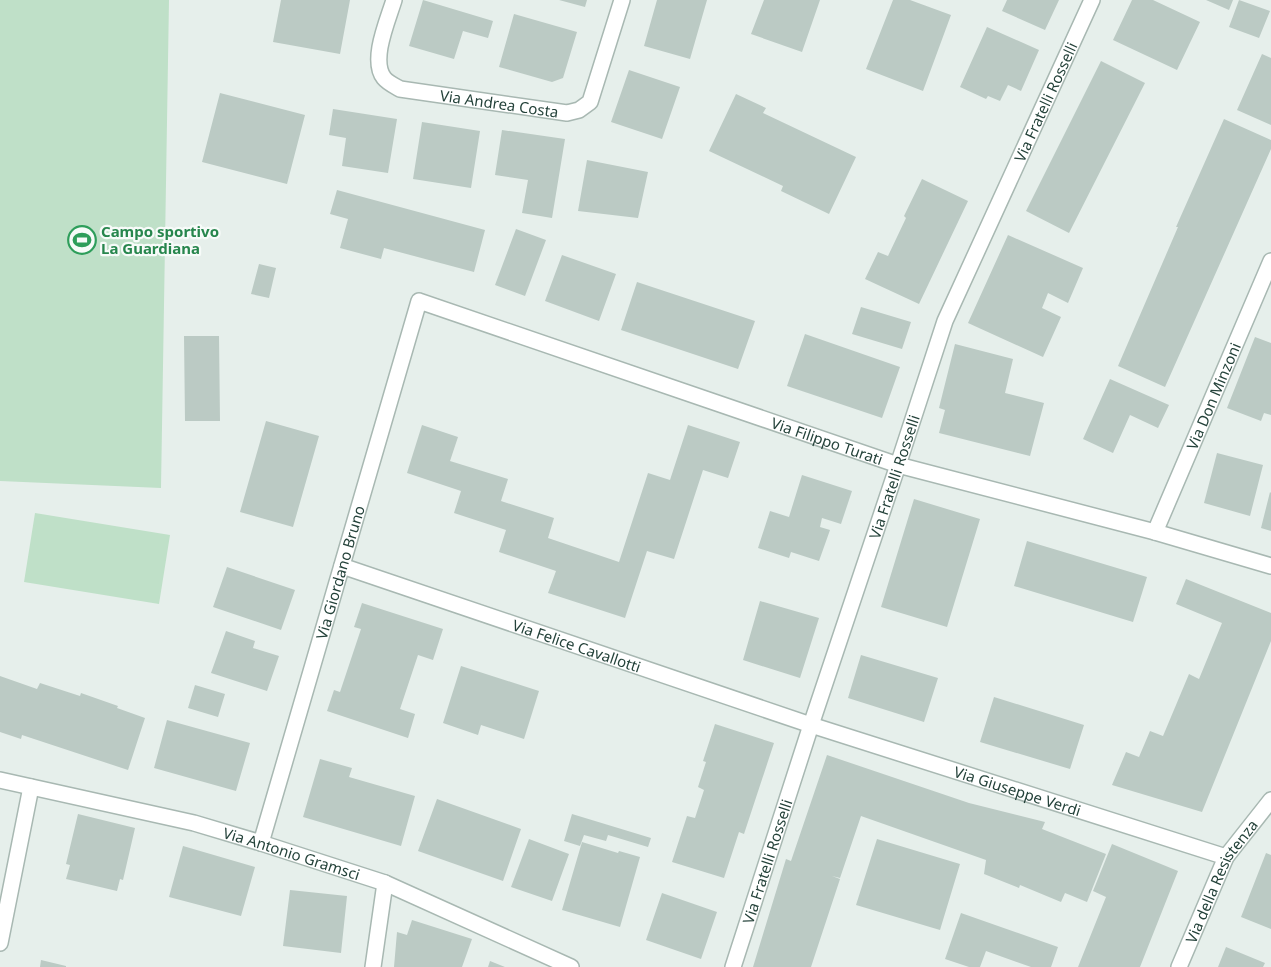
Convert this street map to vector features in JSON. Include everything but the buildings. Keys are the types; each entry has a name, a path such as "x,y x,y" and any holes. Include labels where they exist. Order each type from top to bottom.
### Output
{"street":[{"name":"Via Andrea Costa","path":"394,0 379,50 378,66 384,79 400,89 567,113 579,110 590,102 622,0"},
{"name":"Via Fratelli Rosselli","path":"733,967 945,321 1092,0"},
{"name":"Via Don Minzoni","path":"1155,532 1271,261"},
{"name":"Via Filippo Turati","path":"419,301 898,465 1155,532 1271,566"},
{"name":"Via Giordano Bruno","path":"261,843 419,301"},
{"name":"Via Felice Cavallotti","path":"342,566 811,725"},
{"name":"Via Giuseppe Verdi","path":"811,725 1226,857"},
{"name":"Via Antonio Gramsci","path":"0,780 194,823 384,883 571,967"},
{"path":"0,943 30,786"},
{"name":"Via della Resistenza","path":"1179,967 1226,857 1271,800"},
{"path":"372,967 384,883"}],"green space":[{"name":"Campo sportivo La Guardiana","path":"0,0 169,0 161,488 0,481"},
{"path":"35,513 170,535 159,604 24,582"}],"place":[{"name":"Campo sportivo La Guardiana","path":"82,240"}]}
